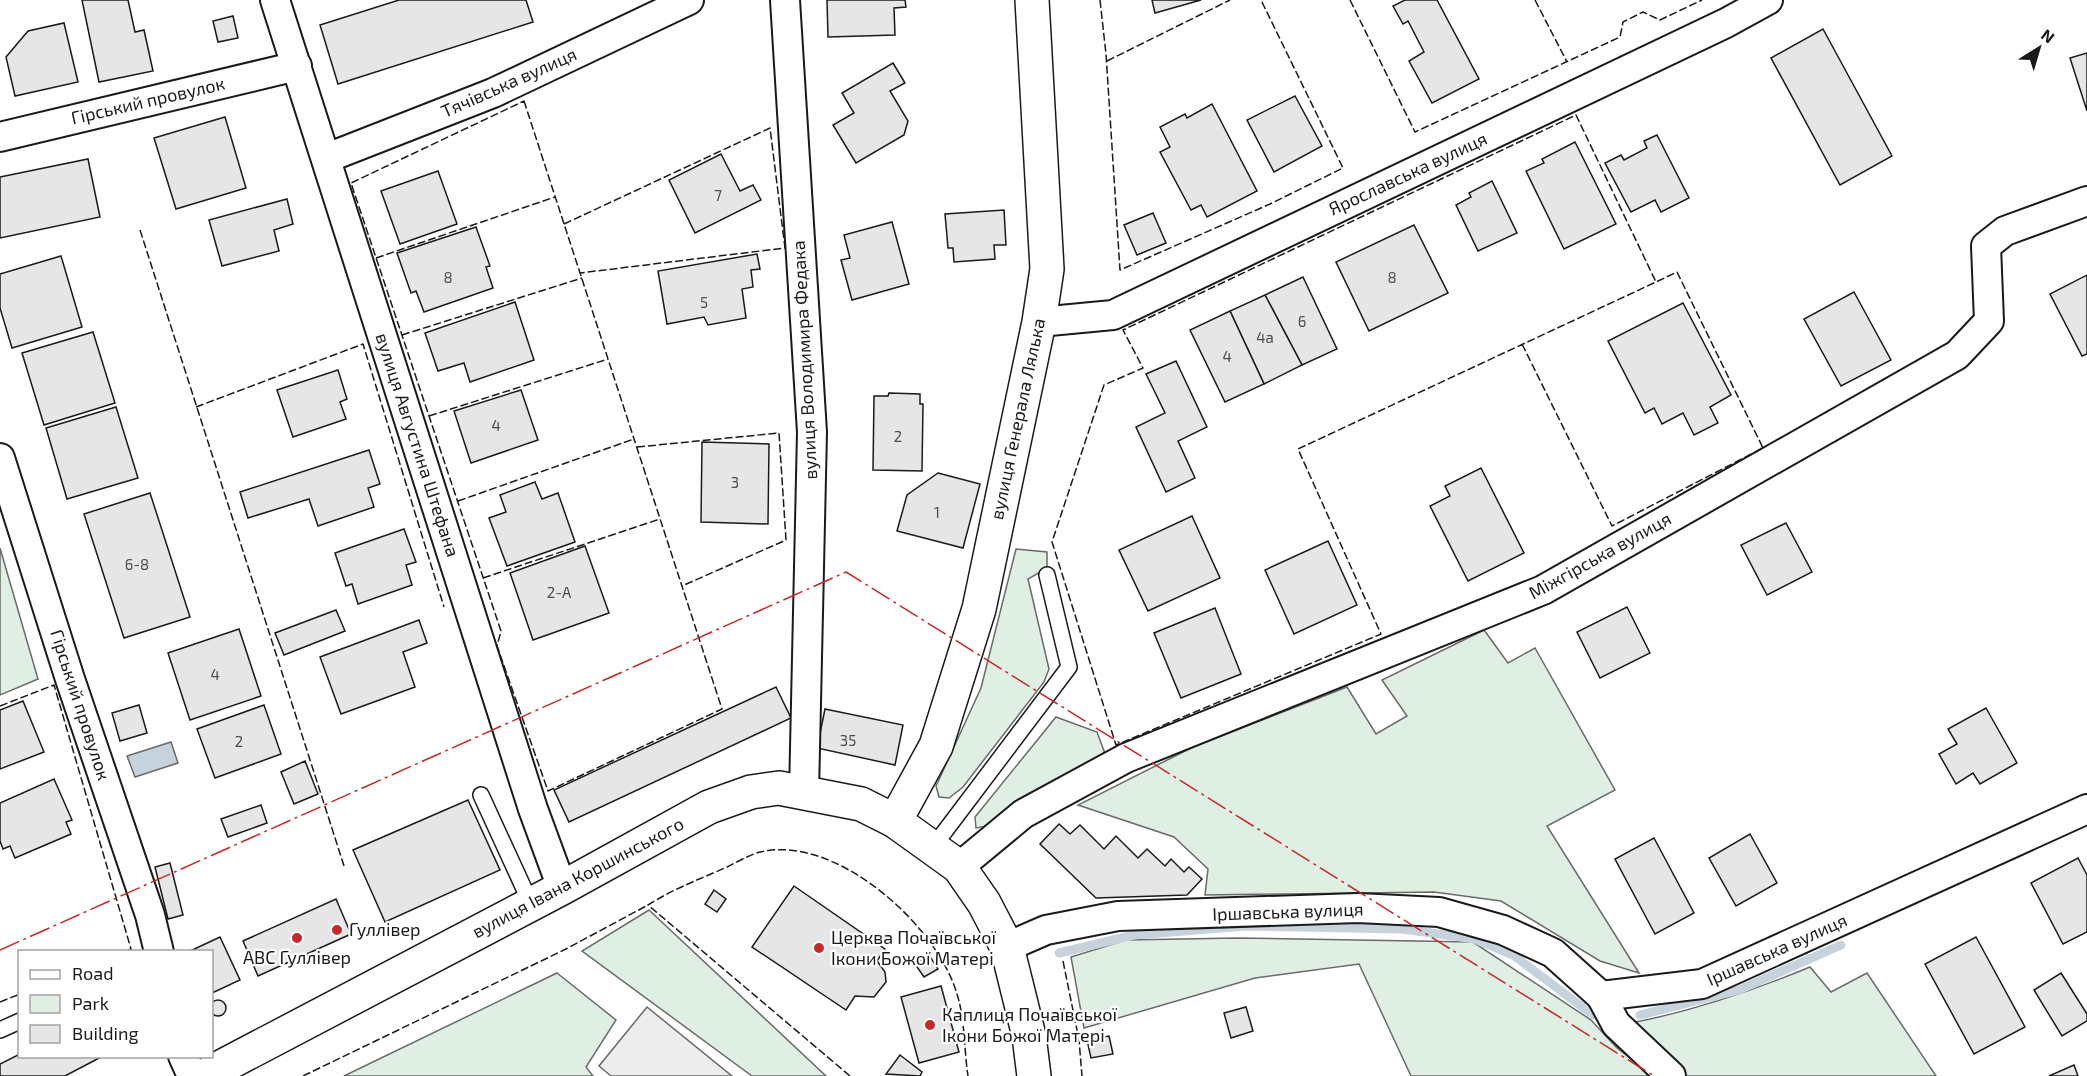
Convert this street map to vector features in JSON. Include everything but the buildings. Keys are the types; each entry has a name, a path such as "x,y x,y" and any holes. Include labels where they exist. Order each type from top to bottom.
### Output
{"street":[{"name":"вулиця Августина Штефана","path":"275,0 533,809 562,888"},
{"name":"Тячівська вулиця","path":"327,158 493,93 689,0"},
{"name":"вулиця Володимира Федака","path":"785,0 812,432 804,793"},
{"name":"вулиця Генерала Лялька","path":"895,821 936,746 979,609 1039,322 1047,269 1032,0"},
{"name":"Ярославська вулиця","path":"1039,322 1113,315 1726,23 1768,0"},
{"name":"Гірський провулок","path":"0,137 297,66"},
{"name":"Міжгірська вулиця","path":"959,867 1023,814 1125,758 1543,590 1957,355 1989,321 1986,246 2005,231 2087,201"},
{"name":"Гірський провулок","path":"0,458 70,679 150,915 159,950"},
{"name":"вулиця Івана Коршинського","path":"204,1076 562,888 709,807 751,792 779,788 861,804 895,821 959,867 984,903 1007,946 1029,1036 1034,1076"},
{"name":"Іршавська вулиця","path":"1007,946 1046,930 1118,916 1358,908 1439,912 1503,930 1553,952 1601,996 1702,984 2087,809"},
{"path":"1601,996 1616,1024 1671,1076"},
{"path":"184,1058 192,1076"}],"lane":[{"path":"933,847 1069,667 1047,575"},
{"path":"481,795 531,904"},
{"path":"0,1030 18,1022"}],"green space":[{"path":"0,548 38,679 0,695"},
{"path":"1016,549 1047,552 1047,568 1028,579 1049,669 1044,682 963,787 949,798 939,797 936,786 981,688"},
{"path":"1484,630 1508,663 1535,648 1615,790 1547,826 1639,973 1600,961 1501,901 1434,892 1205,895 1208,869 1174,837 1078,805 1195,746 1347,687 1376,734 1407,716 1382,680"},
{"path":"1056,717 1097,732 1107,759 994,825 976,828 975,817"},
{"path":"649,910 826,1076 752,1076 582,951"},
{"path":"1237,938 1473,942 1591,1020 1617,1048 1654,1076 1411,1076 1359,964 1255,978 1084,1028 1071,957 1126,940"},
{"path":"1810,967 1831,992 1867,973 1936,1076 1687,1076 1673,1067 1631,1023 1722,1000"},
{"path":"557,973 616,1020 586,1067 593,1076 344,1076"}],"shaded area":[{"path":"171,742 178,763 135,777 127,756"},
{"path":"647,1007 732,1076 611,1076 599,1066"}],"waterway":[{"path":"1059,953 1134,935 1246,926 1402,929 1475,939 1513,955 1593,1015"},
{"path":"1640,1015 1739,990 1841,945"}],"fence":[{"path":"1100,0 1106,54 1120,270 1270,204 1343,168 1261,0"},
{"path":"1107,61 1230,0"},
{"path":"1350,0 1415,132 1620,37 1623,22 1643,12 1660,20 1702,0"},
{"path":"1535,0 1567,62"},
{"path":"524,101 722,709 548,791 497,646 501,631 351,183 524,101"},
{"path":"1522,344 1612,526 1763,448 1677,272 1656,282 1298,449 1381,634 1116,745 1052,542 1104,385 1143,368 1123,330 1576,115 1656,282"},
{"path":"564,224 770,128 785,248 580,273"},
{"path":"376,258 555,197"},
{"path":"140,230 345,869"},
{"path":"402,335 582,278"},
{"path":"196,407 363,344 444,607"},
{"path":"429,416 608,359"},
{"path":"637,447 779,433 786,540 682,586"},
{"path":"458,501 634,439"},
{"path":"483,578 660,519"},
{"path":"0,706 54,685 131,949 129,950"},
{"path":"850,1076 648,905 677,889 760,852 789,850 820,857 850,871 879,890 906,914 928,940 946,967 960,1004 968,1076"},
{"path":"303,1076 566,949 648,905"},
{"path":"1063,961 1079,1040 1082,1076"},
{"path":"0,1002 18,995"}],"power":[{"path":"0,950 846,572 1654,1076"}],"place":[{"name":"Гуллівер","path":"337,930"},
{"name":"АВС Гуллівер","path":"297,938"},
{"name":"Церква Почаївської Ікони Божої Матері","path":"819,948"},
{"name":"Каплиця Почаївської Ікони Божої Матері","path":"930,1025"}]}
